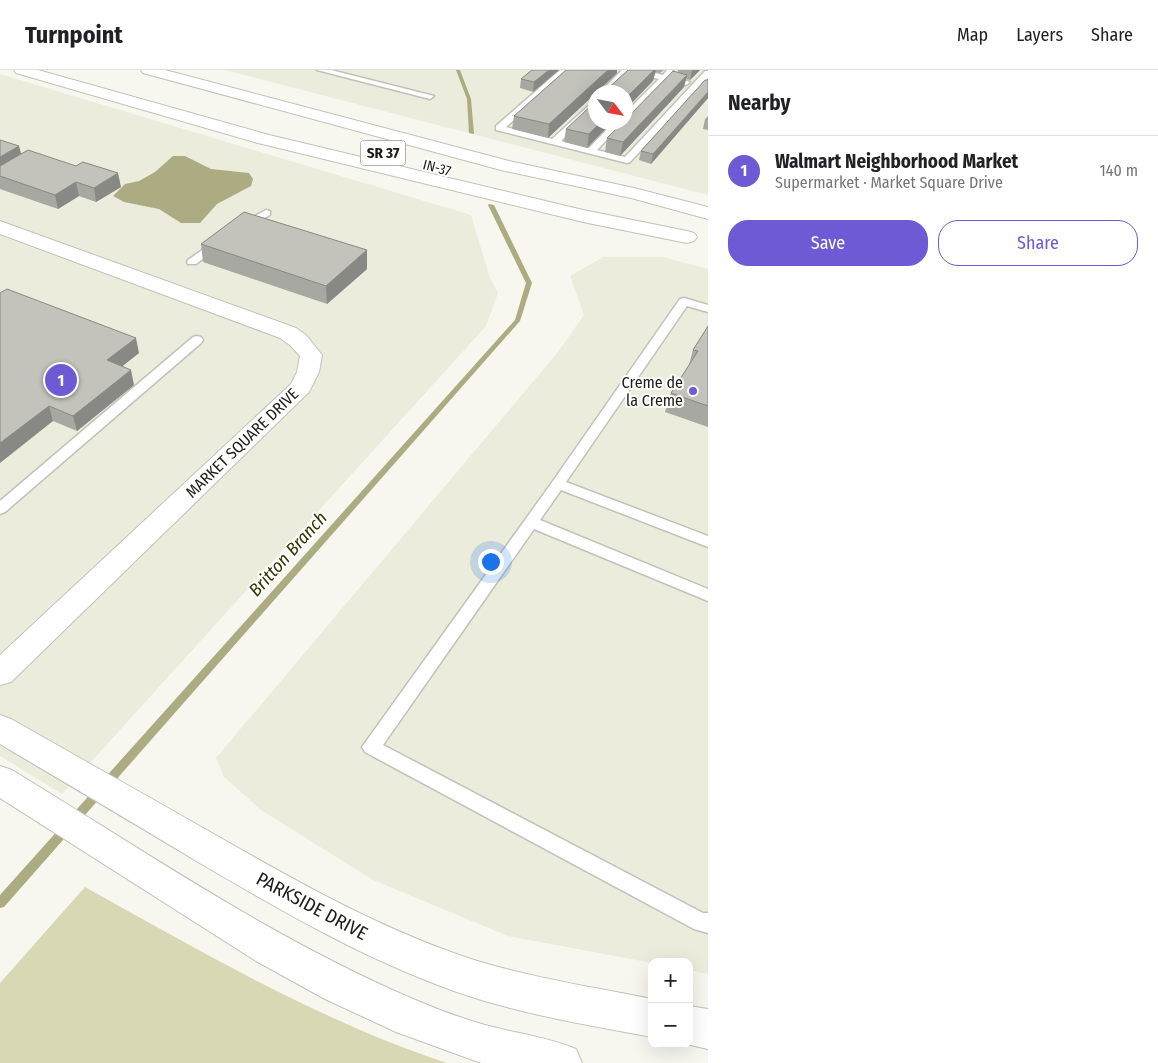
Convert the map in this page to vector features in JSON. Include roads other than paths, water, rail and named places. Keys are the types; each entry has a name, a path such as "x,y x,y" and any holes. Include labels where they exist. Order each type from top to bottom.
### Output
{"main road":[{"path":"21,70 264,139 583,216 687,237"},
{"path":"78,70 154,91"},
{"name":"IN-37","path":"148,70 507,166 634,193 708,213"},
{"path":"208,70 265,85"},
{"path":"310,97 634,193"},
{"name":"IN-37","path":"304,132 708,242"},
{"name":"MARKET SQUARE DRIVE","path":"0,227 288,333 298,340 311,355 308,372 301,387 0,673"},
{"name":"PARKSIDE DRIVE","path":"0,728 299,902 354,931 410,955 475,979 535,995 648,1017"},
{"path":"0,780 308,971 415,1022 486,1045 562,1063"},
{"path":"693,1027 708,1029"}],"lane":[{"path":"321,70 430,96"},
{"path":"565,70 499,128 627,160 708,73"},
{"path":"612,85 628,70 698,84"},
{"path":"633,110 673,70"},
{"path":"554,142 588,109"},
{"path":"591,151 612,130"},
{"path":"192,262 248,221 266,214"},
{"path":"708,309 684,301 558,484 371,747 701,922 708,923"},
{"path":"0,509 197,340"},
{"path":"558,484 708,542"},
{"path":"531,522 708,595"}],"waterway":[{"name":"Britton Branch","path":"458,70 469,99 472,133"},
{"name":"Britton Branch","path":"0,903 518,320 529,283 491,205"}],"place":[{"name":"Walmart Neighborhood Market","path":"61,380"},
{"name":"Creme de la Creme","path":"693,391"}]}
